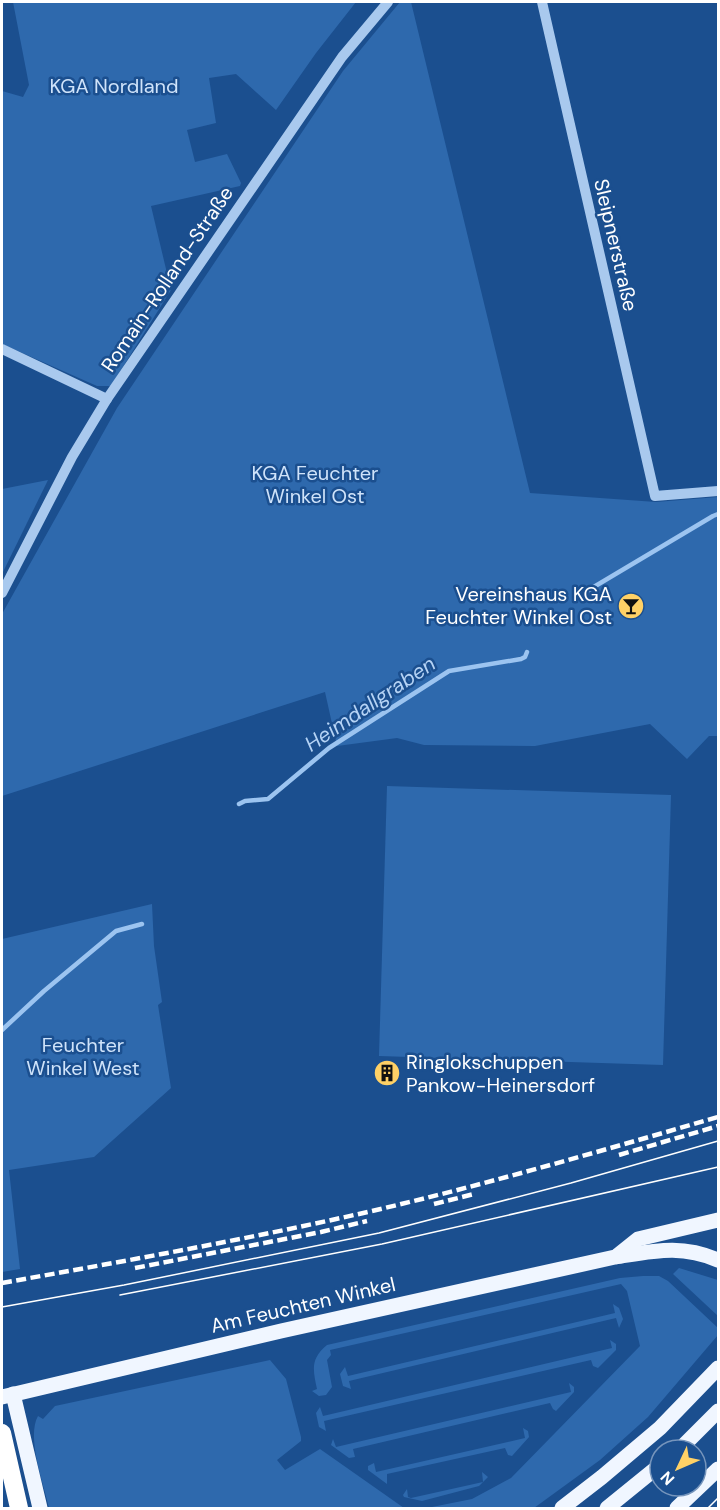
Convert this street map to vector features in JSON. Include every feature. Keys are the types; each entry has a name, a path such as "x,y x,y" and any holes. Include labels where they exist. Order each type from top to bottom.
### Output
{"highway":[{"path":"2,1433 19,1509"}],"main road":[{"name":"Am Feuchten Winkel","path":"615,1257 638,1239 718,1220"},
{"name":"Am Feuchten Winkel","path":"7,1395 615,1257 652,1251 689,1250 718,1260"},
{"path":"562,1509 660,1428 718,1368"},
{"path":"7,1395 40,1509"},
{"path":"691,1438 718,1411"},
{"path":"677,1509 718,1469"},
{"path":"607,1509 648,1475"}],"street":[{"name":"Romain-Rolland-Straße","path":"2,593 72,457 107,399 342,57 388,2"},
{"name":"Sleipnerstraße","path":"542,2 655,496 718,491"},
{"path":"2,350 107,399"}],"green space":[{"name":"KGA Nordland","path":"13,2 356,2 276,110 236,74 209,78 216,123 187,130 195,162 227,154 241,183 240,186 151,206 171,290 111,386 97,386 2,344 2,91 23,97 29,85"},
{"name":"KGA Feuchter Winkel Ost","path":"400,2 411,2 530,493 656,502 718,497 718,736 709,736 687,759 650,724 535,746 424,745 397,738 337,746 325,692 2,796 2,614 117,408 343,71"},
{"path":"48,480 2,574 2,489"},
{"path":"387,786 671,795 663,1065 379,1056"},
{"name":"Feuchter Winkel West","path":"152,904 154,946 162,1002 158,1005 171,1088 94,1157 9,1170 20,1269 2,1272 2,939"},
{"path":"679,1268 718,1280 718,1316 673,1274"},
{"path":"659,1276 668,1281 718,1328 718,1335 648,1417 600,1460 534,1508 427,1508 472,1499 511,1478 640,1346 627,1291 621,1284 330,1350 331,1355 327,1360 332,1387 326,1395 319,1396 312,1391 317,1389 315,1360 327,1345 620,1278"},
{"path":"613,1304 619,1308 623,1319 619,1328 616,1318 349,1381 351,1389 343,1386 340,1374 345,1367 348,1376 615,1313"},
{"path":"610,1340 616,1344 616,1350 598,1368 593,1366 591,1360 324,1421 326,1431 319,1427 316,1413 320,1407 323,1416 612,1348"},
{"path":"270,1360 286,1379 301,1437 301,1441 277,1460 285,1470 320,1449 404,1508 49,1508 35,1448 35,1425 38,1416 43,1419 55,1406"},
{"path":"569,1383 574,1387 574,1392 556,1411 550,1403 353,1449 355,1457 349,1458 331,1445 333,1439 336,1447 571,1392"},
{"path":"523,1428 528,1431 529,1437 512,1456 508,1455 505,1448 387,1474 387,1484 368,1470 368,1466 374,1463 376,1472 525,1438"},
{"path":"482,1472 488,1477 483,1482"},
{"path":"483,1482 479,1486 422,1501 404,1497 403,1495 407,1489 408,1497 411,1498"}],"waterway":[{"name":"Heimdallgraben","path":"587,591 718,514"},
{"name":"Heimdallgraben","path":"239,804 245,801 268,799 329,748 449,671 521,659 527,652"},
{"path":"2,1030 44,991 116,931 142,924"}],"tram line":[{"path":"2,1307 124,1285 379,1233 571,1183 718,1141"},
{"path":"120,1295 382,1244 718,1167"},
{"path":"708,1508 718,1498"}],"railway":[{"path":"2,1283 141,1258 372,1211 502,1178 718,1117"},
{"path":"619,1155 718,1126"},
{"path":"434,1204 474,1194"},
{"path":"135,1268 367,1221"}],"place":[{"name":"Vereinshaus KGA Feuchter Winkel Ost","path":"631,606"},
{"name":"Ringlokschuppen Pankow-Heinersdorf","path":"387,1073"}]}
